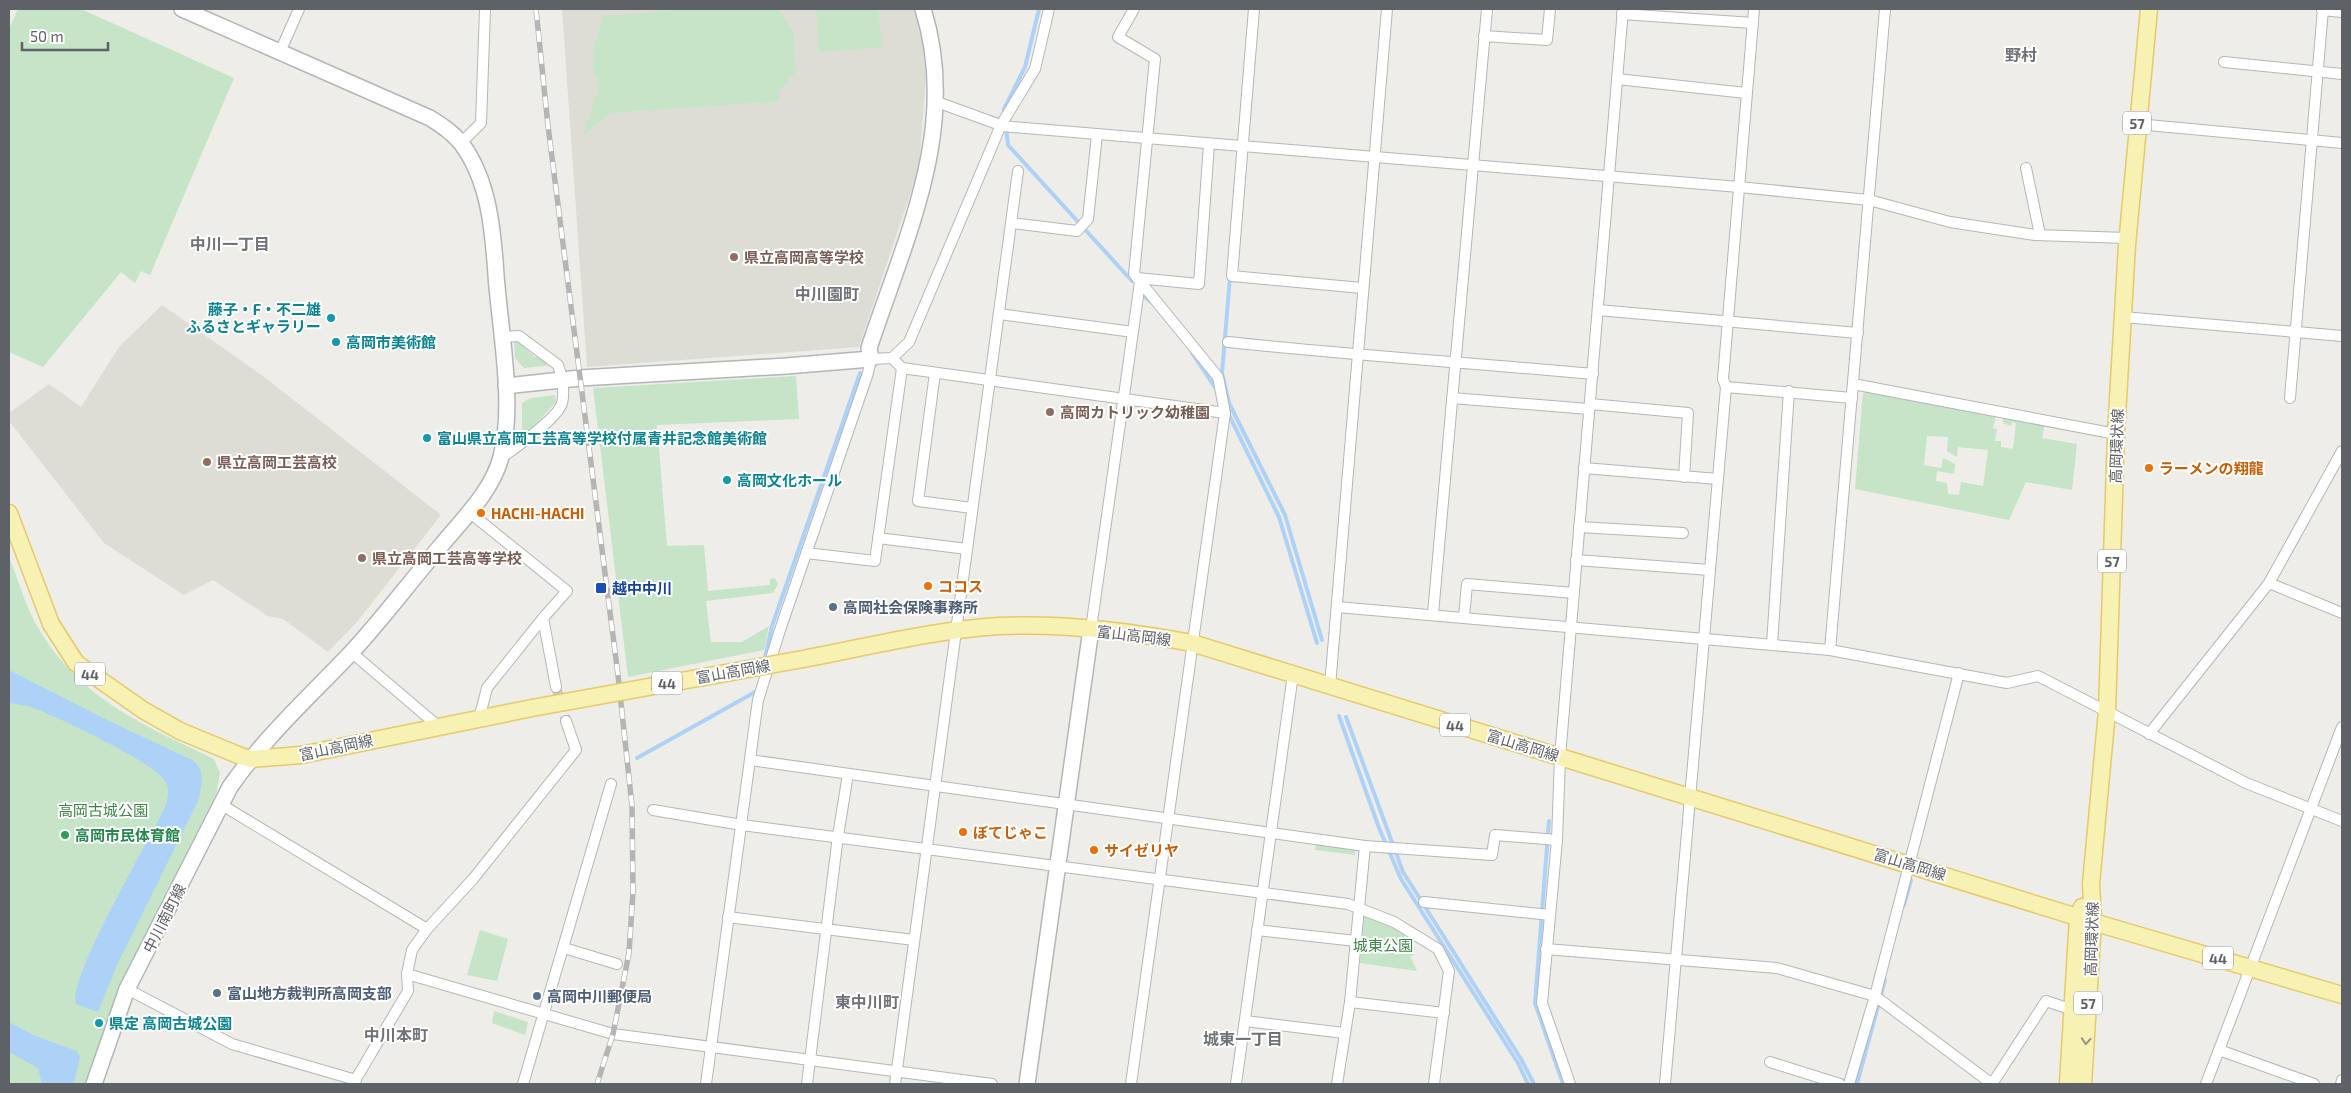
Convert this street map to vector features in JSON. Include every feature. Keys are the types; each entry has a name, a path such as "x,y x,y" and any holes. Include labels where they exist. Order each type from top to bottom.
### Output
{"main road":[{"name":"高岡環状線","path":"2068,1084 2073,1010 2091,884 2106,711 2116,434 2123,317 2137,124 2148,9"},
{"name":"富山高岡線","path":"9,513 51,624 76,663 127,700 180,731 250,758 302,755 532,708 956,631 1000,626 1127,631 1192,643 2086,920 2342,995"},
{"name":"高岡環状線","path":"2083,1084 2086,920"}],"street":[{"name":"中川南町線","path":"94,1084 127,989 230,787 250,758 352,652 469,512 491,482 501,458 506,430 506,386 494,239 481,178 461,143 448,130 430,118 182,9"},
{"path":"280,52 299,9"},
{"path":"461,143 481,123 485,9"},
{"path":"706,1084 758,700 868,373 871,359 869,348 900,258 931,157 937,102 932,36 923,9"},
{"path":"506,386 562,380 892,358 909,342 1010,113 1035,69 1049,9"},
{"path":"1131,1084 1162,878 1192,643 1225,413 1224,397 1218,377 1134,274 1155,59 1118,37 1134,9"},
{"path":"1254,9 1232,276 1362,288"},
{"path":"1330,686 1373,157 1387,9"},
{"path":"1433,614 1487,9"},
{"path":"1484,36 1547,40 1550,9"},
{"path":"1664,1084 1726,387 1723,379 1754,9"},
{"path":"1830,650 1885,9"},
{"path":"2290,398 2322,9 2342,12"},
{"path":"1570,1084 1542,1003 1550,915 1551,840 1560,757 1623,11 1692,14 1753,23"},
{"path":"2224,62 2342,74"},
{"path":"1617,79 1746,94"},
{"path":"937,102 1005,125 1146,139 1739,187 1869,200 1950,222 2040,235 2128,238"},
{"path":"2137,124 2342,143"},
{"path":"1012,223 1077,231 1088,219 1097,134"},
{"path":"1138,280 1199,284 1209,144"},
{"path":"2026,168 2040,235"},
{"path":"895,1084 1018,171"},
{"path":"1027,1084 1124,400 1138,280"},
{"path":"1598,310 1858,332"},
{"path":"999,314 1133,332"},
{"path":"2123,317 2342,336"},
{"path":"501,458 528,440 562,406 562,380 558,365 519,336 502,337"},
{"path":"1228,342 1357,356 1456,361 1593,374"},
{"path":"892,358 902,368 1225,413"},
{"path":"806,553 875,561 902,368"},
{"path":"935,373 918,501 972,508"},
{"path":"1853,384 2116,434"},
{"path":"1726,387 1852,398"},
{"path":"1772,644 1789,392"},
{"path":"1452,398 1688,413 1684,477"},
{"path":"2149,734 2269,583 2342,450"},
{"path":"1584,468 1718,479"},
{"path":"469,512 568,591 543,618 487,688 479,719"},
{"path":"1579,527 1683,533"},
{"path":"878,538 967,549"},
{"path":"1576,560 1710,570"},
{"path":"2269,583 2342,613"},
{"path":"1464,617 1466,584 1574,593"},
{"path":"1337,607 1830,650 2007,683 2038,676 2246,783 2342,821"},
{"path":"543,618 556,687"},
{"path":"352,652 438,726"},
{"path":"1849,1084 1878,998 1909,864 1959,673"},
{"path":"1236,1084 1293,674"},
{"path":"127,989 232,1044 355,1082 408,991 407,974 412,950 426,929 473,878 576,750 566,721"},
{"path":"2206,1084 2342,727"},
{"path":"750,760 1365,846 1492,855 1495,835 1551,840"},
{"path":"807,1084 825,930 848,774"},
{"path":"524,1084 543,1013 564,948 611,784"},
{"path":"222,805 426,929"},
{"path":"653,810 742,824 1057,866 1263,891 1348,904 1360,908 1394,922 1438,949 1449,971 1434,1084"},
{"path":"1336,1084 1350,1002 1365,846"},
{"path":"1424,902 1550,915"},
{"path":"728,917 914,940"},
{"path":"1258,930 1356,941"},
{"path":"564,948 617,964"},
{"path":"1546,949 1777,968 1878,998 1992,1084 2046,1001 2073,1010"},
{"path":"407,974 614,1034 992,1084"},
{"path":"1350,1002 1444,1013"},
{"path":"1245,1021 1344,1033"},
{"path":"2219,1050 2314,1084"},
{"path":"1770,1062 1840,1084"},
{"path":"2341,1084 2342,1080"}],"shaded area":[{"name":"県立高岡高等学校","path":"562,9 917,9 927,66 919,168 859,347 587,367"},
{"name":"県立高岡工芸高校","path":"162,305 263,376 441,515 357,622 328,652 283,619 268,616 213,580 184,595 104,543 9,421 9,413 49,384 81,407 119,347"}],"green space":[{"path":"18,9 81,9 234,78 150,275 141,271 135,283 121,272 43,367 9,352 9,29"},
{"path":"679,9 778,9 793,32 796,71 779,91 779,101 611,113 587,132 586,136 583,135 600,85 595,76 593,59 603,15 625,15"},
{"path":"816,9 878,9 882,47 819,52"},
{"path":"514,339 522,340 523,346 535,357 542,357 553,365 524,368 515,358"},
{"path":"796,376 799,419 657,425 667,546 704,545 708,591 770,585 770,579 775,578 778,584 773,593 706,601 711,642 742,642 769,626 764,650 628,677 593,388"},
{"path":"1871,390 2045,423 2042,438 2077,444 2072,490 2026,482 2009,520 1855,489 1863,393","holes":["1996,416 2003,417 2003,423 2011,426 2012,422 2016,423 2013,449 2001,447 2001,441 1995,441 1997,429 1993,428","1927,436 1948,437 1947,451 1957,457 1958,447 1988,450 1983,486 1961,482 1959,495 1948,494 1947,483 1936,481 1937,471 1954,474 1955,464 1943,458 1941,468 1924,465"]},
{"path":"555,395 556,402 528,433 522,433 522,403 531,398"},
{"name":"高岡古城公園","path":"9,557 27,604 40,631 56,655 75,675 95,693 139,722 214,759 220,773 216,794 129,973 98,1046 85,1084 9,1084"},
{"path":"1317,835 1355,840 1355,855 1315,850"},
{"name":"城東公園","path":"1365,907 1406,923 1403,943 1415,948 1413,956 1410,956 1417,971 1360,963"},
{"path":"480,930 508,939 497,981 467,975"},
{"path":"494,1011 528,1022 525,1035 492,1023"}],"water":[{"path":"9,670 103,718 192,760 196,763 201,773 202,784 198,801 117,965 98,1012 76,1004 77,990 84,967 96,939 165,807 168,787 157,773 103,740 28,706 9,703"},
{"path":"9,1022 35,1036 77,1051 80,1057 74,1084 42,1084 38,1068 9,1052"}],"waterway":[{"path":"1004,115 1004,109 1025,67 1039,9"},
{"path":"1006,127 1008,145 1132,281"},
{"path":"1230,277 1222,373 1229,403 1285,515 1322,640"},
{"path":"1145,297 1152,303"},
{"path":"1192,353 1216,389"},
{"path":"764,662 772,626 860,373"},
{"path":"1228,413 1279,517 1317,643"},
{"path":"637,758 757,691 758,688"},
{"path":"1339,716 1379,828 1401,879 1518,1063 1528,1084"},
{"path":"1346,717 1403,872 1521,1059 1534,1084"},
{"path":"1549,821 1535,1003 1563,1084"},
{"path":"1904,905 1911,880"},
{"path":"1857,1084 1885,980"}],"tunnel":[{"path":"556,687 566,721"}],"railway":[{"path":"536,9 548,126 618,675 632,806 633,892 629,953 613,1034 597,1084"}],"place":[{"name":"県立高岡高等学校","path":"734,257"},
{"name":"藤子・F・不二雄 ふるさとギャラリー","path":"331,318"},
{"name":"高岡市美術館","path":"336,342"},
{"name":"高岡カトリック幼稚園","path":"1050,412"},
{"name":"富山県立高岡工芸高等学校付属青井記念館美術館","path":"427,438"},
{"name":"県立高岡工芸高校","path":"207,462"},
{"name":"ラーメンの翔龍","path":"2149,468"},
{"name":"高岡文化ホール","path":"727,480"},
{"name":"HACHI-HACHI","path":"481,513"},
{"name":"県立高岡工芸高等学校","path":"362,558"},
{"name":"ココス","path":"928,586"},
{"name":"越中中川","path":"601,588"},
{"name":"高岡社会保険事務所","path":"833,607"},
{"name":"ぼてじゃこ","path":"963,832"},
{"name":"高岡市民体育館","path":"65,835"},
{"name":"サイゼリヤ","path":"1094,850"},
{"name":"富山地方裁判所高岡支部","path":"217,993"},
{"name":"高岡中川郵便局","path":"537,996"},
{"name":"県定 高岡古城公園","path":"99,1023"}],"district":[{"name":"野村","path":"2021,54"},
{"name":"中川一丁目","path":"230,243"},
{"name":"中川園町","path":"827,293"},
{"name":"東中川町","path":"867,1001"},
{"name":"中川本町","path":"396,1034"},
{"name":"城東一丁目","path":"1243,1038"}]}
